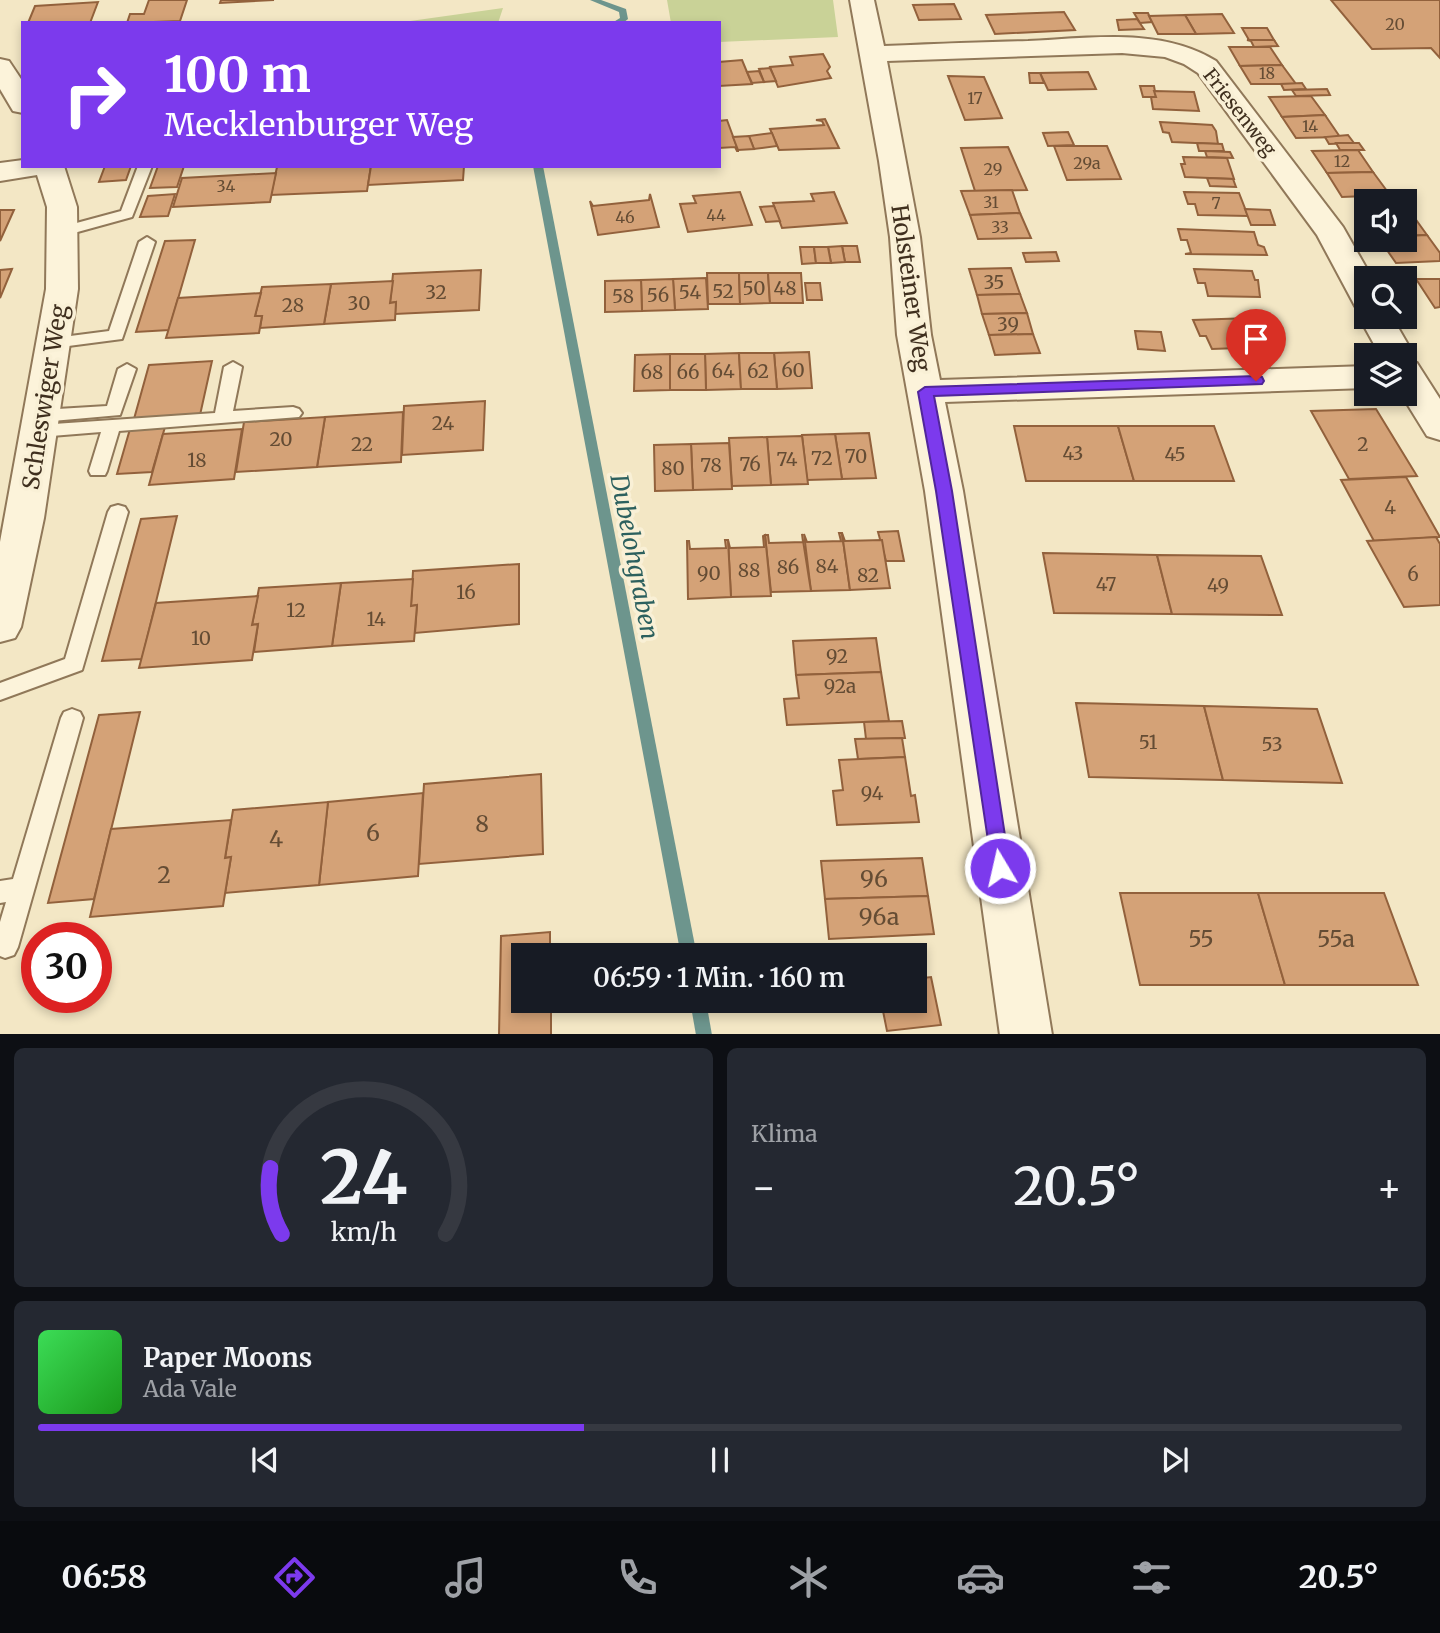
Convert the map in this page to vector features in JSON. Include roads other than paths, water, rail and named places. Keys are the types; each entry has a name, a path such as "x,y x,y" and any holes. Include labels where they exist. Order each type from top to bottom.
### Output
{"street":[{"name":"Holsteiner Weg","path":"862,0 882,95 905,236 914,335 944,491 1026,1034"},
{"name":"Friesenweg","path":"872,54 1122,45 1169,50 1193,58 1207,67 1332,234 1354,275"},
{"path":"0,172 25,168"},
{"name":"Schleswiger Weg","path":"0,626 25,519 62,289 62,208 50,168"},
{"path":"925,392 1354,377"},
{"path":"1417,382 1440,428"}],"lane":[{"path":"63,231 127,214 144,168"},
{"path":"52,343 116,335 147,242"},
{"path":"223,418 233,367"},
{"path":"40,424 114,411 127,369"},
{"path":"40,424 112,426 293,413"},
{"path":"98,471 112,426"},
{"path":"0,692 74,664 118,512"},
{"path":"5,947 11,890 72,718"}],"waterway":[{"name":"Dubelohgraben","path":"594,0 623,11 624,19 620,21"},
{"name":"Dubelohgraben","path":"538,168 687,943"},
{"name":"Dubelohgraben","path":"700,1013 704,1034"}]}
